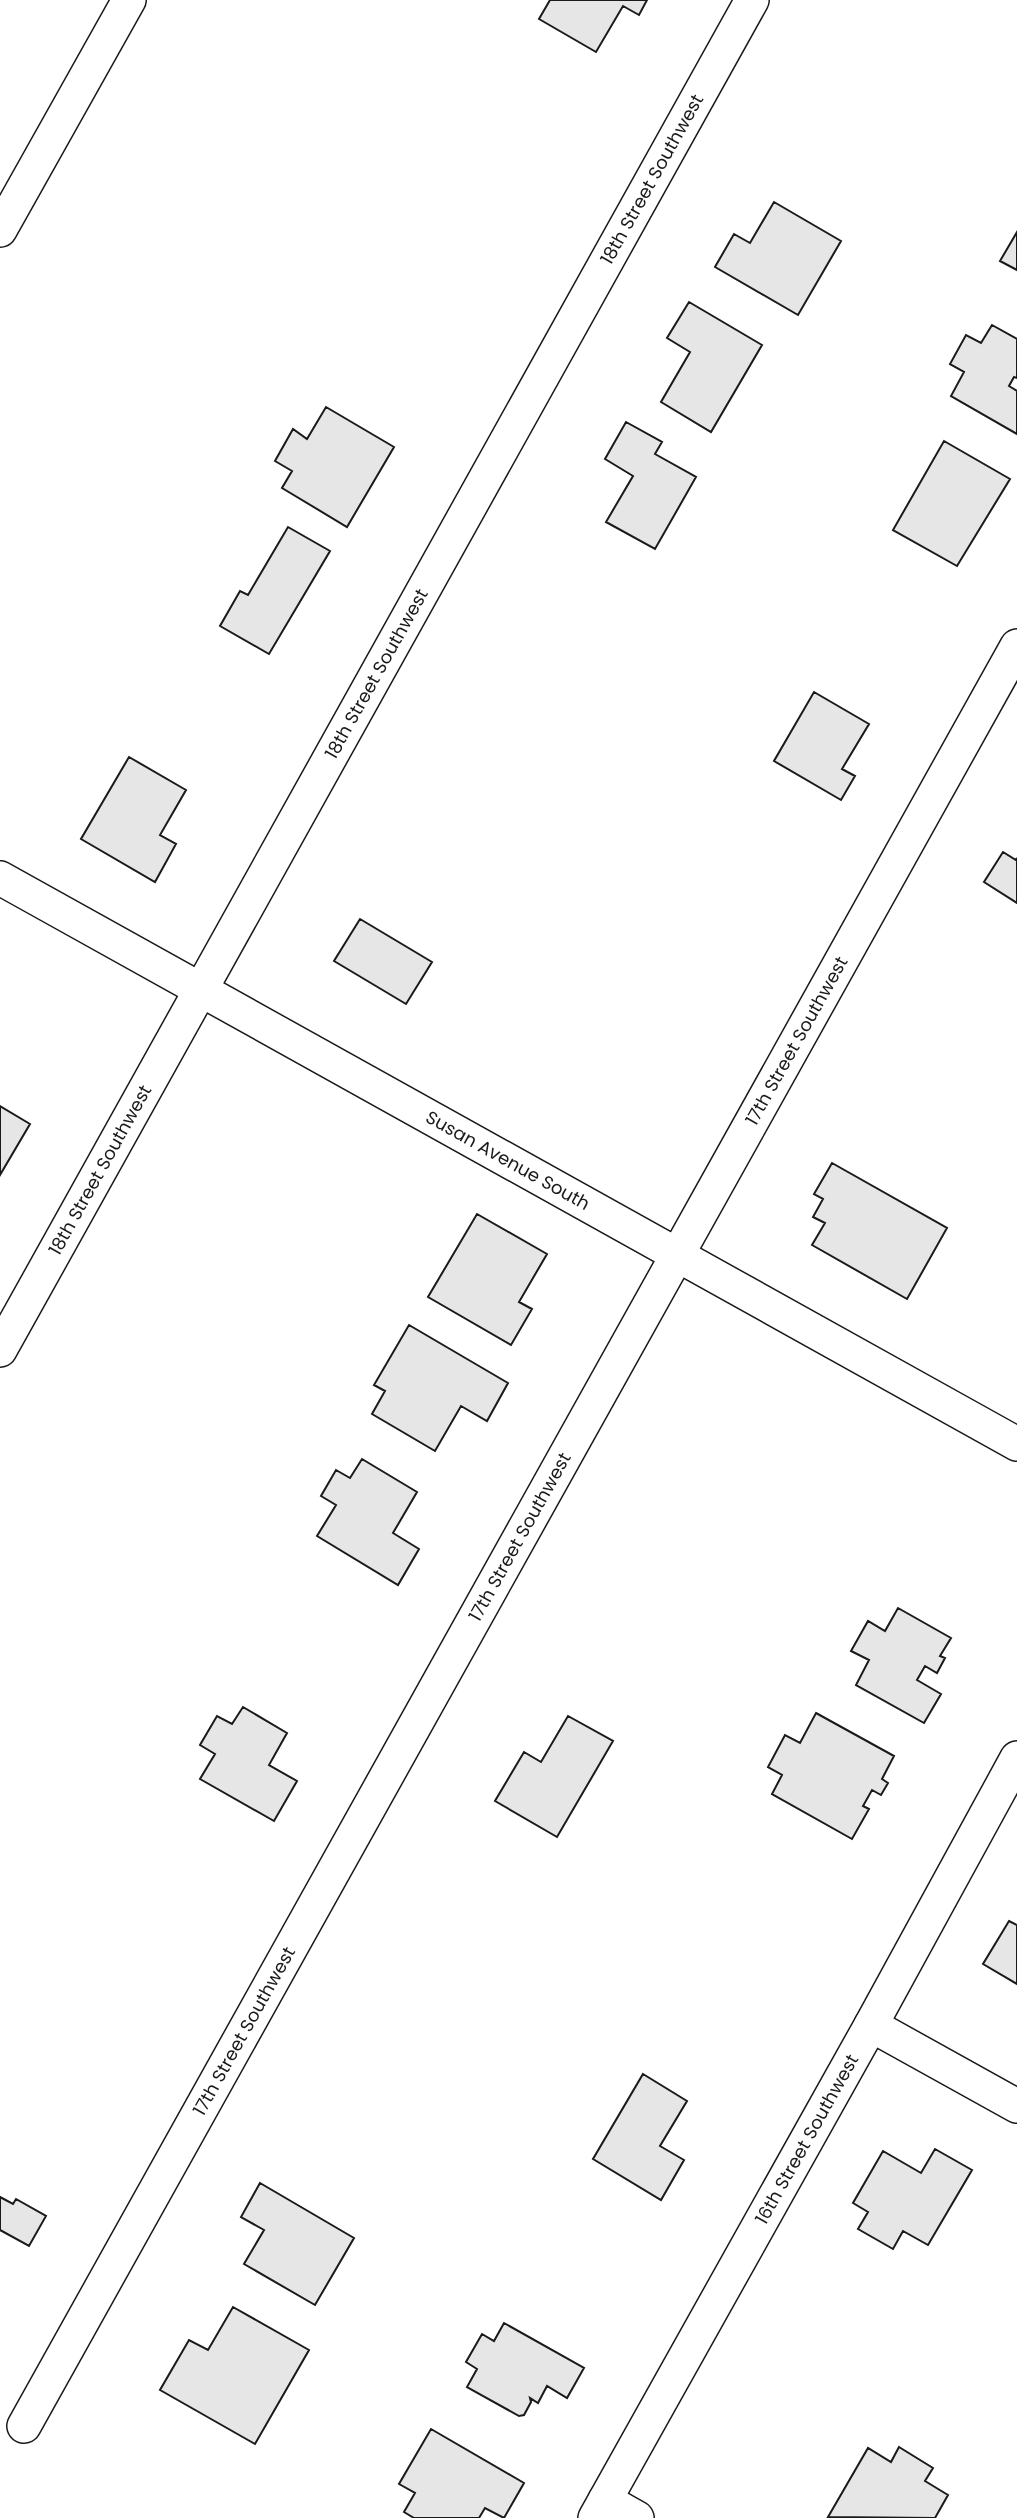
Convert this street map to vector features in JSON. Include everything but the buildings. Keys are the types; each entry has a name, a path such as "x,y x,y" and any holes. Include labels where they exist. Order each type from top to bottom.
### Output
{"street":[{"path":"0,230 129,0"},
{"name":"18th Street Southwest","path":"0,1350 752,0"},
{"name":"17th Street Southwest","path":"24,2426 1017,646"},
{"name":"Susan Avenue South","path":"0,878 1017,1444"},
{"name":"16th Street Southwest","path":"600,2509 1017,1758"},
{"path":"871,2025 1017,2106"},
{"path":"600,2509 637,2518"}]}
